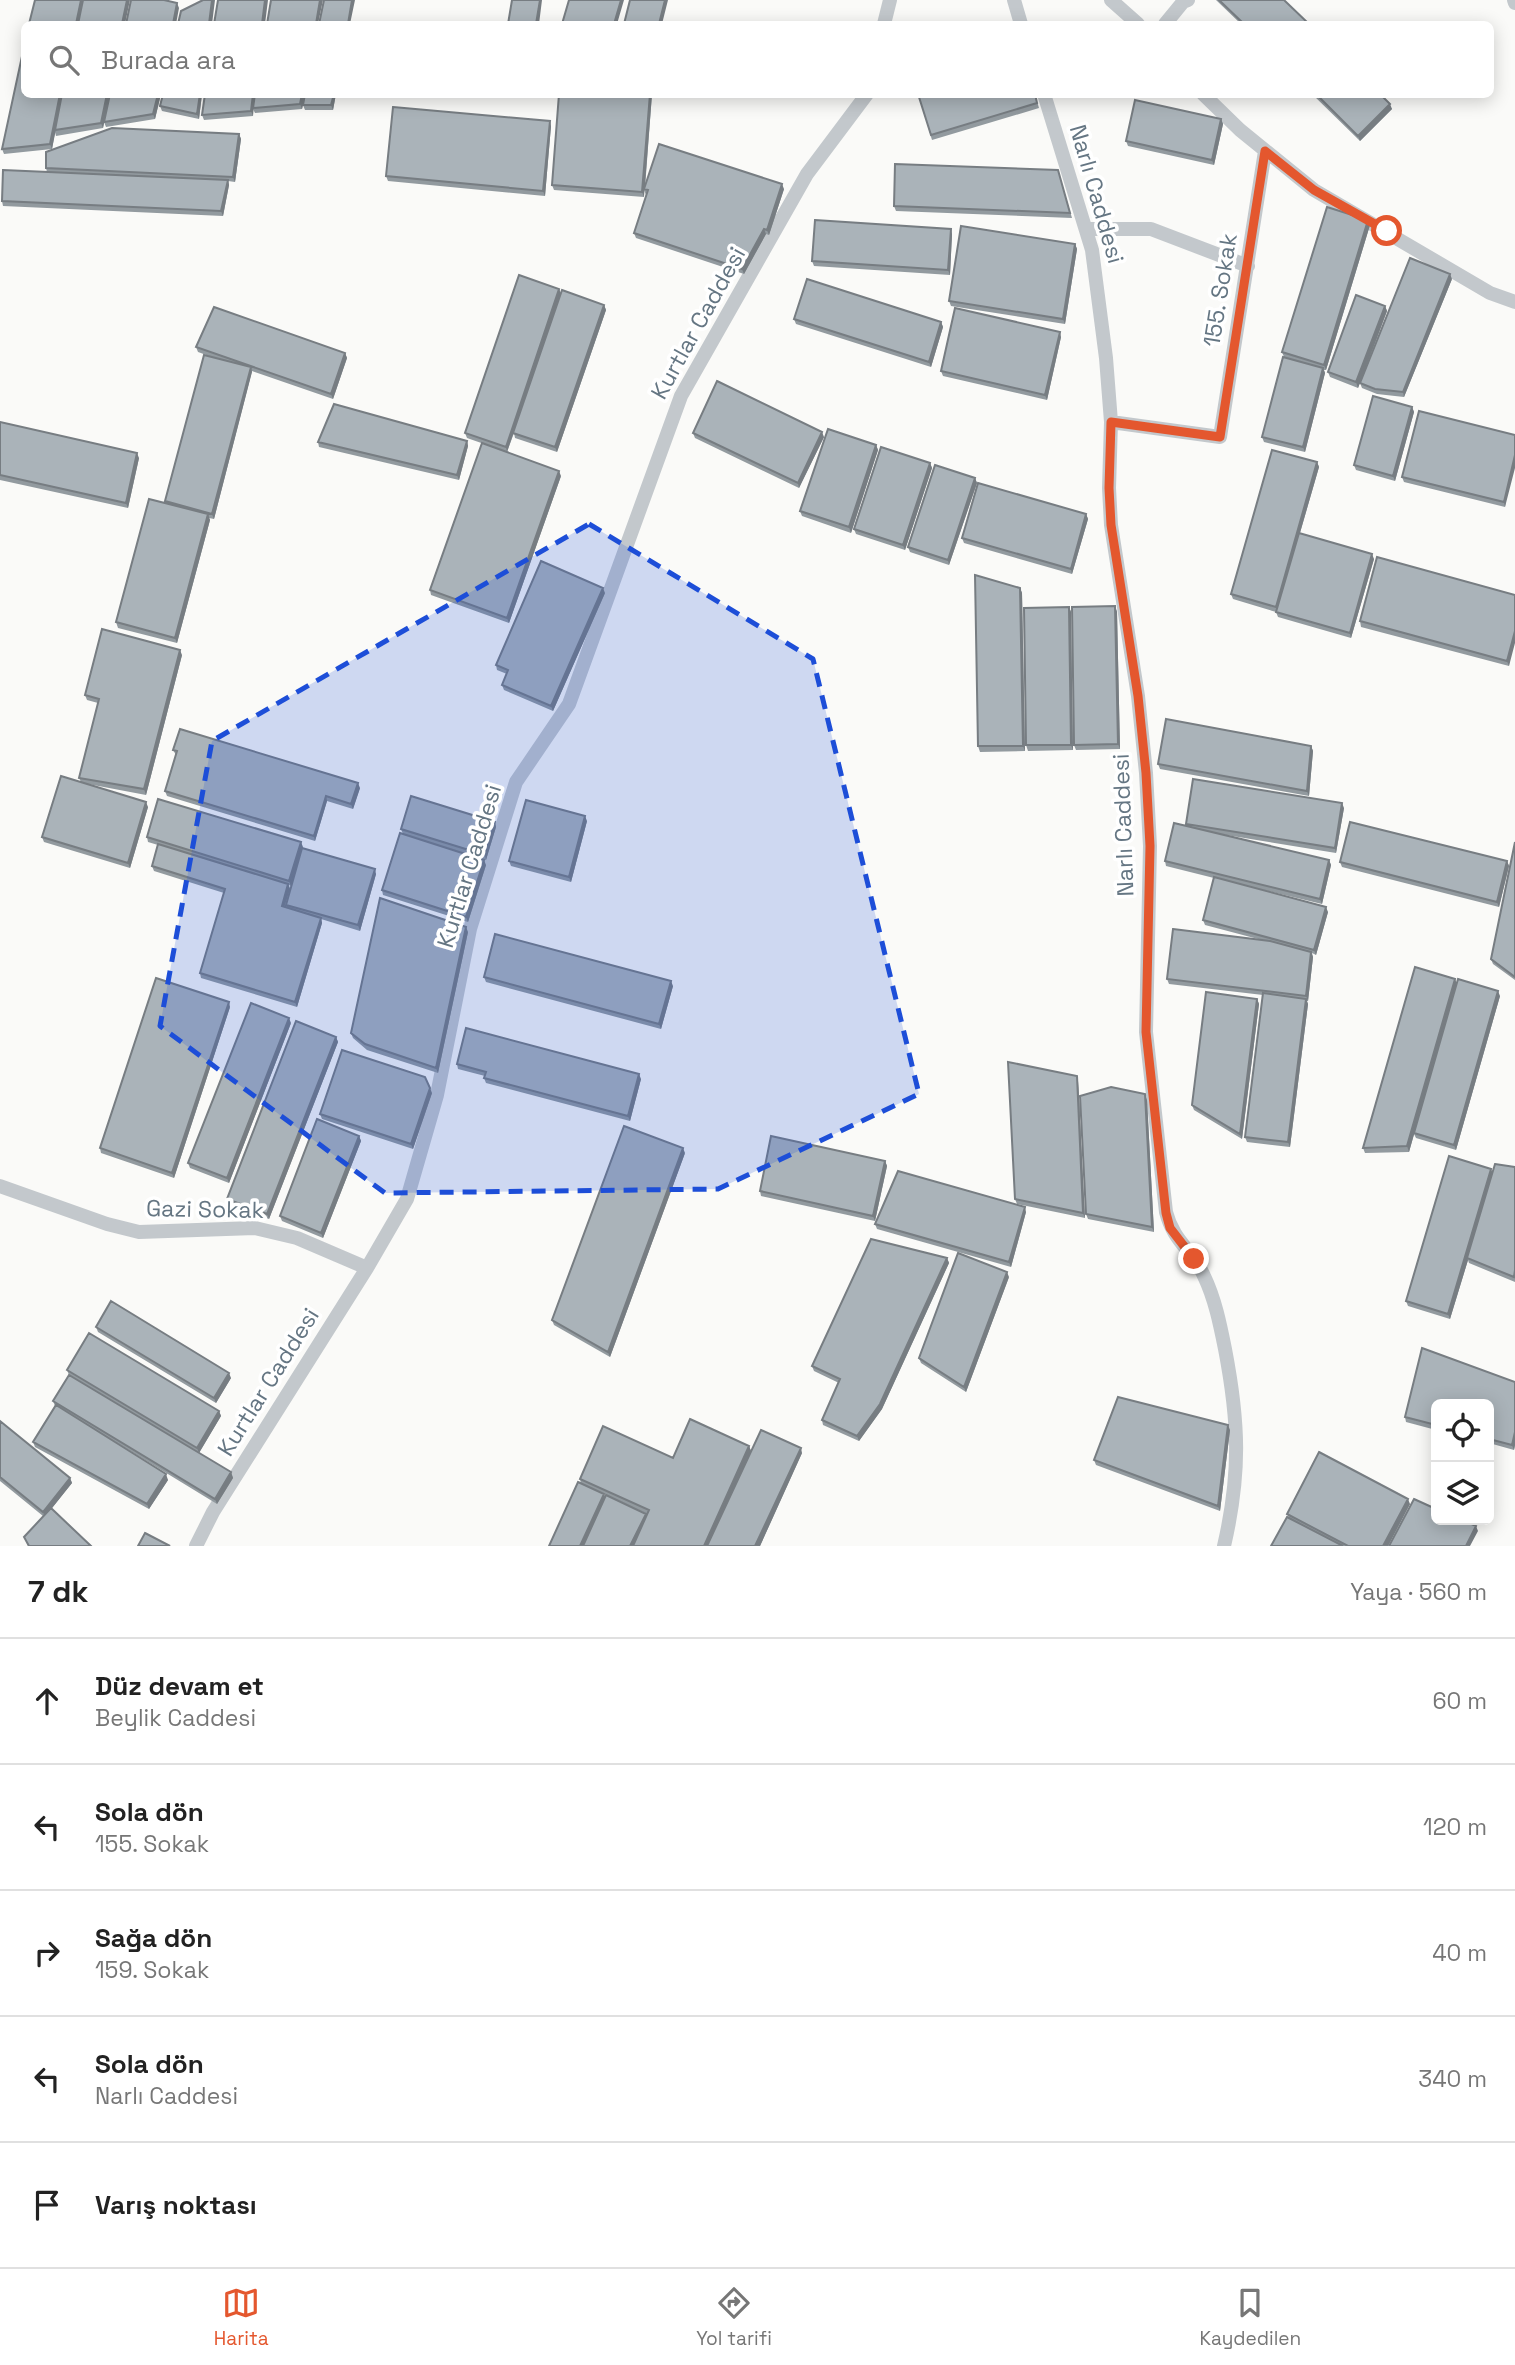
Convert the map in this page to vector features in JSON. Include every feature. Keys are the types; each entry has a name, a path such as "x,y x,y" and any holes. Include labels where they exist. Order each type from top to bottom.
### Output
{"street":[{"path":"885,21 890,0"},
{"path":"1014,0 1020,21"},
{"path":"1111,0 1135,21"},
{"path":"1167,21 1183,2 1188,0"},
{"name":"Kurtlar Caddesi","path":"196,1546 213,1512 367,1268 407,1199 437,1095 470,929 516,782 569,704 681,396 807,174 864,98"},
{"name":"Narlı Caddesi","path":"1045,98 1097,269 1111,422 1111,525 1138,696 1146,773 1150,846 1146,1032 1166,1213 1170,1228 1194,1259 1209,1288 1233,1389 1237,1464 1233,1507 1224,1546"},
{"path":"1207,98 1240,130 1314,190 1490,293 1515,302"},
{"name":"155. Sokak","path":"1111,422 1220,437 1265,151"},
{"path":"1086,229 1152,229 1248,266"},
{"name":"Gazi Sokak","path":"0,1186 107,1224 139,1232 255,1228 297,1238 367,1268"}],"highlighted area":[{"path":"589,524 813,659 919,1094 718,1189 385,1193 160,1026 212,741"}],"building":[{"path":"35,0 81,0 77,21 30,21"},
{"path":"83,0 127,0 123,21 79,21"},
{"path":"131,0 164,0 177,3 174,21 127,21"},
{"path":"203,0 212,0 209,21 179,21 181,11"},
{"path":"218,0 265,0 262,21 214,21"},
{"path":"271,0 320,0 316,21 268,21"},
{"path":"324,0 352,0 348,21 320,21"},
{"path":"512,0 540,0 536,21 508,21"},
{"path":"569,0 621,0 615,21 563,21"},
{"path":"630,0 665,0 660,21 625,21"},
{"path":"1219,0 1284,0 1306,21 1241,21"},
{"path":"21,61 21,98 59,98 50,144 2,149"},
{"path":"61,98 106,98 101,123 55,130"},
{"path":"109,98 157,98 153,114 104,122"},
{"path":"162,98 199,98 197,114 160,106"},
{"path":"204,98 253,98 251,111 202,115"},
{"path":"254,98 301,98 300,104 253,108"},
{"path":"304,98 333,98 331,105 303,105"},
{"path":"559,98 650,98 642,192 552,185"},
{"path":"919,98 1036,98 1037,103 931,135"},
{"path":"1320,98 1384,98 1390,104 1358,136"},
{"path":"1135,100 1221,119 1212,160 1126,141"},
{"path":"393,107 550,121 543,191 386,176"},
{"path":"112,128 239,134 233,177 46,168 46,152"},
{"path":"659,144 782,184 767,230 764,229 742,269 634,233 648,190 644,189"},
{"path":"895,164 1058,170 1070,213 894,206"},
{"path":"3,170 228,180 221,211 2,201"},
{"path":"1327,207 1368,220 1324,365 1282,352"},
{"path":"815,220 951,229 948,270 812,261"},
{"path":"961,226 1075,244 1063,319 949,301"},
{"path":"1410,258 1450,274 1403,392 1375,389 1360,383"},
{"path":"519,275 559,289 506,447 465,433"},
{"path":"807,279 941,322 929,362 794,319"},
{"path":"562,290 604,305 555,447 513,433"},
{"path":"1356,295 1385,306 1356,382 1328,372"},
{"path":"214,307 345,353 331,394 196,347"},
{"path":"955,308 1060,332 1045,395 941,371"},
{"path":"204,355 251,367 212,514 165,501"},
{"path":"1283,357 1323,368 1303,447 1262,437"},
{"path":"717,381 822,432 798,483 693,433"},
{"path":"1373,396 1412,407 1393,476 1354,465"},
{"path":"334,404 467,441 457,475 318,442"},
{"path":"1419,411 1515,435 1515,455 1504,502 1402,477"},
{"path":"0,422 137,453 126,503 0,475"},
{"path":"828,429 876,445 849,527 800,511"},
{"path":"482,443 559,471 507,618 430,590"},
{"path":"881,447 930,463 903,545 854,529"},
{"path":"1272,450 1317,462 1276,607 1231,594"},
{"path":"935,465 975,478 948,560 908,547"},
{"path":"978,483 1086,514 1071,569 962,538"},
{"path":"149,499 208,514 175,638 116,622"},
{"path":"1299,533 1372,554 1350,633 1276,612"},
{"path":"1377,557 1515,595 1515,631 1507,661 1360,621"},
{"path":"541,561 603,588 551,706 502,685 508,670 496,665"},
{"path":"975,575 1020,588 1023,746 978,746"},
{"path":"1115,606 1118,744 1074,745 1072,607"},
{"path":"1069,607 1071,745 1026,745 1024,608"},
{"path":"102,629 180,650 144,789 79,778 99,699 85,695"},
{"path":"1166,719 1311,746 1307,791 1158,764"},
{"path":"180,729 358,783 351,804 326,796 314,836 165,791 177,751 173,750"},
{"path":"61,776 146,802 128,863 42,837"},
{"path":"1193,779 1342,803 1335,848 1186,824"},
{"path":"411,796 495,822 485,855 401,829"},
{"path":"158,799 301,842 289,881 147,837"},
{"path":"526,800 585,816 569,877 509,861"},
{"path":"1350,822 1507,861 1497,902 1340,862"},
{"path":"1174,823 1329,860 1320,899 1165,861"},
{"path":"400,833 484,860 466,917 382,890"},
{"path":"1515,842 1515,977 1491,959"},
{"path":"158,844 288,884 282,906 321,918 295,1002 200,973 225,889 152,866"},
{"path":"302,848 375,869 358,925 286,905"},
{"path":"1214,877 1326,907 1314,950 1203,920"},
{"path":"380,898 466,927 436,1068 365,1044 351,1033"},
{"path":"1173,929 1270,941 1311,952 1306,996 1167,979"},
{"path":"495,934 671,981 659,1024 484,977"},
{"path":"1415,967 1455,979 1407,1146 1363,1148"},
{"path":"156,978 229,1002 172,1173 100,1148"},
{"path":"1458,979 1498,991 1454,1145 1414,1133"},
{"path":"1206,992 1257,999 1240,1134 1192,1105"},
{"path":"1263,993 1306,999 1288,1142 1245,1137"},
{"path":"251,1003 289,1018 227,1178 188,1163"},
{"path":"296,1021 336,1037 267,1214 227,1199"},
{"path":"466,1028 639,1074 628,1116 484,1078 486,1072 457,1064"},
{"path":"342,1050 425,1077 430,1088 411,1144 320,1114"},
{"path":"1008,1062 1077,1076 1083,1213 1015,1199"},
{"path":"1111,1087 1145,1094 1152,1227 1086,1214 1080,1096"},
{"path":"317,1119 359,1136 321,1233 280,1216"},
{"path":"624,1126 683,1148 608,1352 552,1320"},
{"path":"771,1136 885,1161 873,1216 760,1191"},
{"path":"1449,1156 1491,1169 1448,1314 1406,1301"},
{"path":"1495,1164 1515,1167 1514,1277 1467,1258"},
{"path":"898,1171 1025,1207 1009,1262 875,1224"},
{"path":"871,1239 947,1258 880,1404 857,1436 822,1420 840,1379 812,1366"},
{"path":"958,1253 1007,1272 964,1387 919,1358"},
{"path":"111,1301 229,1373 214,1398 96,1327"},
{"path":"89,1333 219,1411 197,1448 67,1370"},
{"path":"1422,1348 1515,1382 1515,1432 1512,1445 1494,1440 1494,1399 1431,1399 1431,1424 1405,1417"},
{"path":"69,1375 231,1472 215,1499 53,1401"},
{"path":"1118,1397 1228,1425 1218,1506 1094,1460"},
{"path":"56,1405 166,1474 147,1504 33,1442"},
{"path":"690,1419 749,1446 704,1546 633,1546 649,1510 580,1479 603,1426 673,1458"},
{"path":"0,1421 70,1478 43,1512 0,1477"},
{"path":"761,1430 801,1448 755,1546 707,1546"},
{"path":"1319,1452 1408,1499 1383,1546 1348,1546 1287,1514"},
{"path":"578,1482 604,1494 580,1546 549,1546"},
{"path":"606,1495 646,1514 630,1546 583,1546"},
{"path":"1414,1499 1431,1507 1431,1525 1476,1526 1466,1546 1389,1546"},
{"path":"51,1508 91,1546 29,1546 24,1537"},
{"path":"1287,1517 1343,1546 1271,1546"},
{"path":"145,1533 170,1546 138,1546"}],"route":[{"path":"1194,1259 1170,1228 1166,1213 1146,1032 1150,846 1146,773 1138,696 1111,525 1111,422 1220,437 1265,151 1314,190 1387,231"}]}
